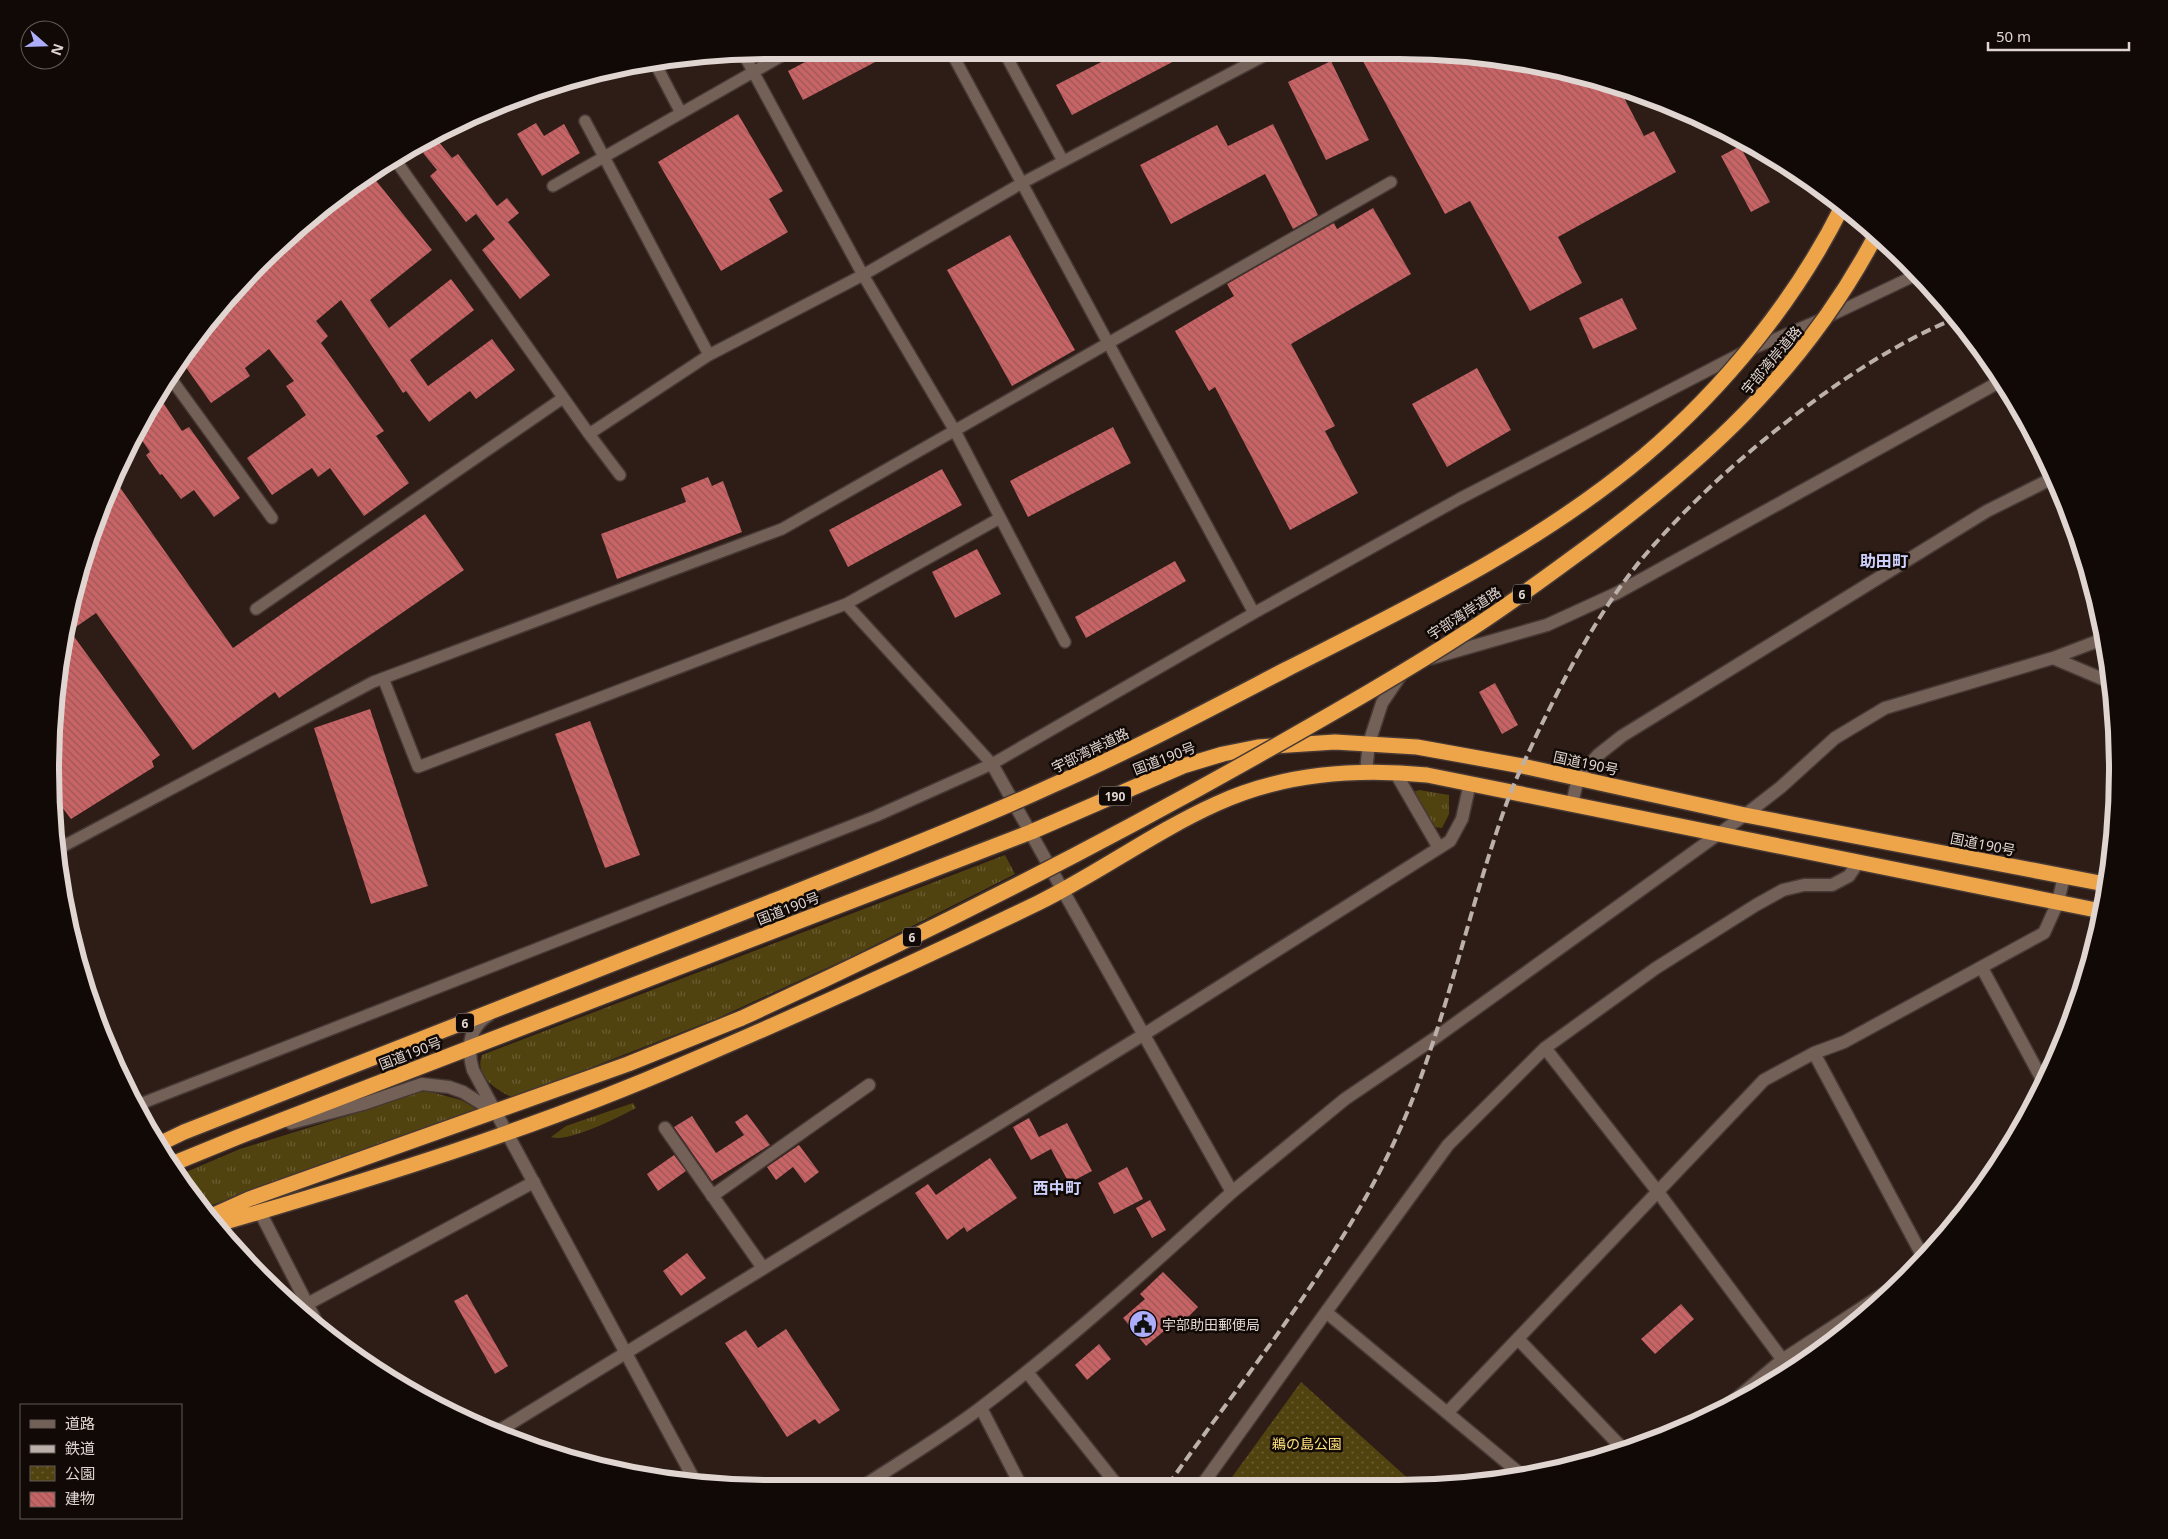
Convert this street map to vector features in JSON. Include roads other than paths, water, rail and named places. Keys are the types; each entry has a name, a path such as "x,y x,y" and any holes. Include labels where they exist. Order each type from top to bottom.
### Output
{"highway":[{"name":"宇部湾岸道路","path":"498,1010 773,901 1052,786 1129,750 1402,611 1525,540 1609,483 1673,429 1701,402 1751,345 1798,283 1839,212"},
{"name":"宇部湾岸道路","path":"496,1112 628,1064 742,1018 892,947 1081,852 1218,778 1385,683 1472,629 1627,518 1698,460 1752,408 1783,373 1830,311 1873,240"},
{"name":"国道190号","path":"178,1162 1031,832 1183,766 1223,754 1258,747 1300,744 1369,744 1417,747 1578,778 1745,815 2100,883"},
{"path":"223,1223 507,1134 683,1065 914,962 1062,891 1216,804 1252,790 1297,778 1366,771 1395,772 1470,783 2096,910"},
{"name":"6","path":"164,1141 498,1010"},
{"name":"6","path":"216,1214 249,1199 496,1112"}],"street":[{"path":"1366,771 1369,744 1382,703 1404,670 1442,654 1486,644 1547,625 1617,593 1995,384"},
{"path":"1572,804 1578,778 1598,755 1622,736 1987,511 2047,481"},
{"path":"872,1480 980,1408 1027,1372 1130,1285 1232,1192 1345,1099 1443,1033 1745,815 1781,787 1835,738 1885,708 2053,658 2098,641"},
{"path":"2053,658 2103,679"},
{"path":"992,764 1232,1192"},
{"path":"1395,772 1440,848"},
{"path":"503,1428 1143,1035 1440,848 1450,841 1462,820 1470,783"},
{"path":"1206,1480 1448,1145 1545,1048 1656,968 1756,905 1783,890 1804,886 1832,885 1849,876 1859,861"},
{"path":"1448,1413 1764,1080 1814,1053 1844,1042 2044,933 2058,902 2064,876"},
{"path":"1982,968 2040,1075"},
{"path":"498,1010 478,1024 470,1039 469,1048 473,1070 692,1476"},
{"path":"1545,1048 1658,1192 1785,1364 1848,1319"},
{"path":"1814,1053 1920,1252"},
{"path":"238,1137 363,1104 422,1084 436,1084 456,1090 496,1112"},
{"path":"712,1196 868,1085"},
{"path":"665,1128 763,1268"},
{"path":"304,1307 534,1182"},
{"path":"260,1212 300,1303"},
{"path":"1326,1312 1516,1470"},
{"path":"1519,1340 1619,1445"},
{"path":"1027,1372 1114,1480"},
{"path":"980,1408 1018,1480"}],"lane":[{"path":"553,186 777,59"},
{"path":"955,59 1254,613"},
{"path":"1008,59 1063,161"},
{"path":"589,434 710,355 863,275 1022,183 1258,59"},
{"path":"746,60 863,275 955,431 1065,642"},
{"path":"658,68 681,113"},
{"path":"584,121 710,355"},
{"path":"398,164 563,398 620,475"},
{"path":"63,846 383,678 782,528 1391,182"},
{"path":"142,1103 867,820 992,764 1254,613 1459,499 1740,354 1836,313 1911,277"},
{"path":"174,383 272,518"},
{"path":"256,609 563,398"},
{"path":"383,678 418,767 846,604 1000,518"},
{"path":"846,604 992,764"}],"railway":[{"path":"1172,1480 1311,1285 1338,1244 1386,1159 1424,1070 1494,839 1510,794 1560,688 1614,595 1646,554 1679,518 1714,483 1770,435 1808,405 1869,363 1949,321"}],"place":[{"name":"宇部助田郵便局","path":"1143,1324"}],"district":[{"name":"助田町","path":"1884,561"},
{"name":"西中町","path":"1057,1188"}],"park label":[{"name":"鵜の島公園","path":"1307,1443"}]}
